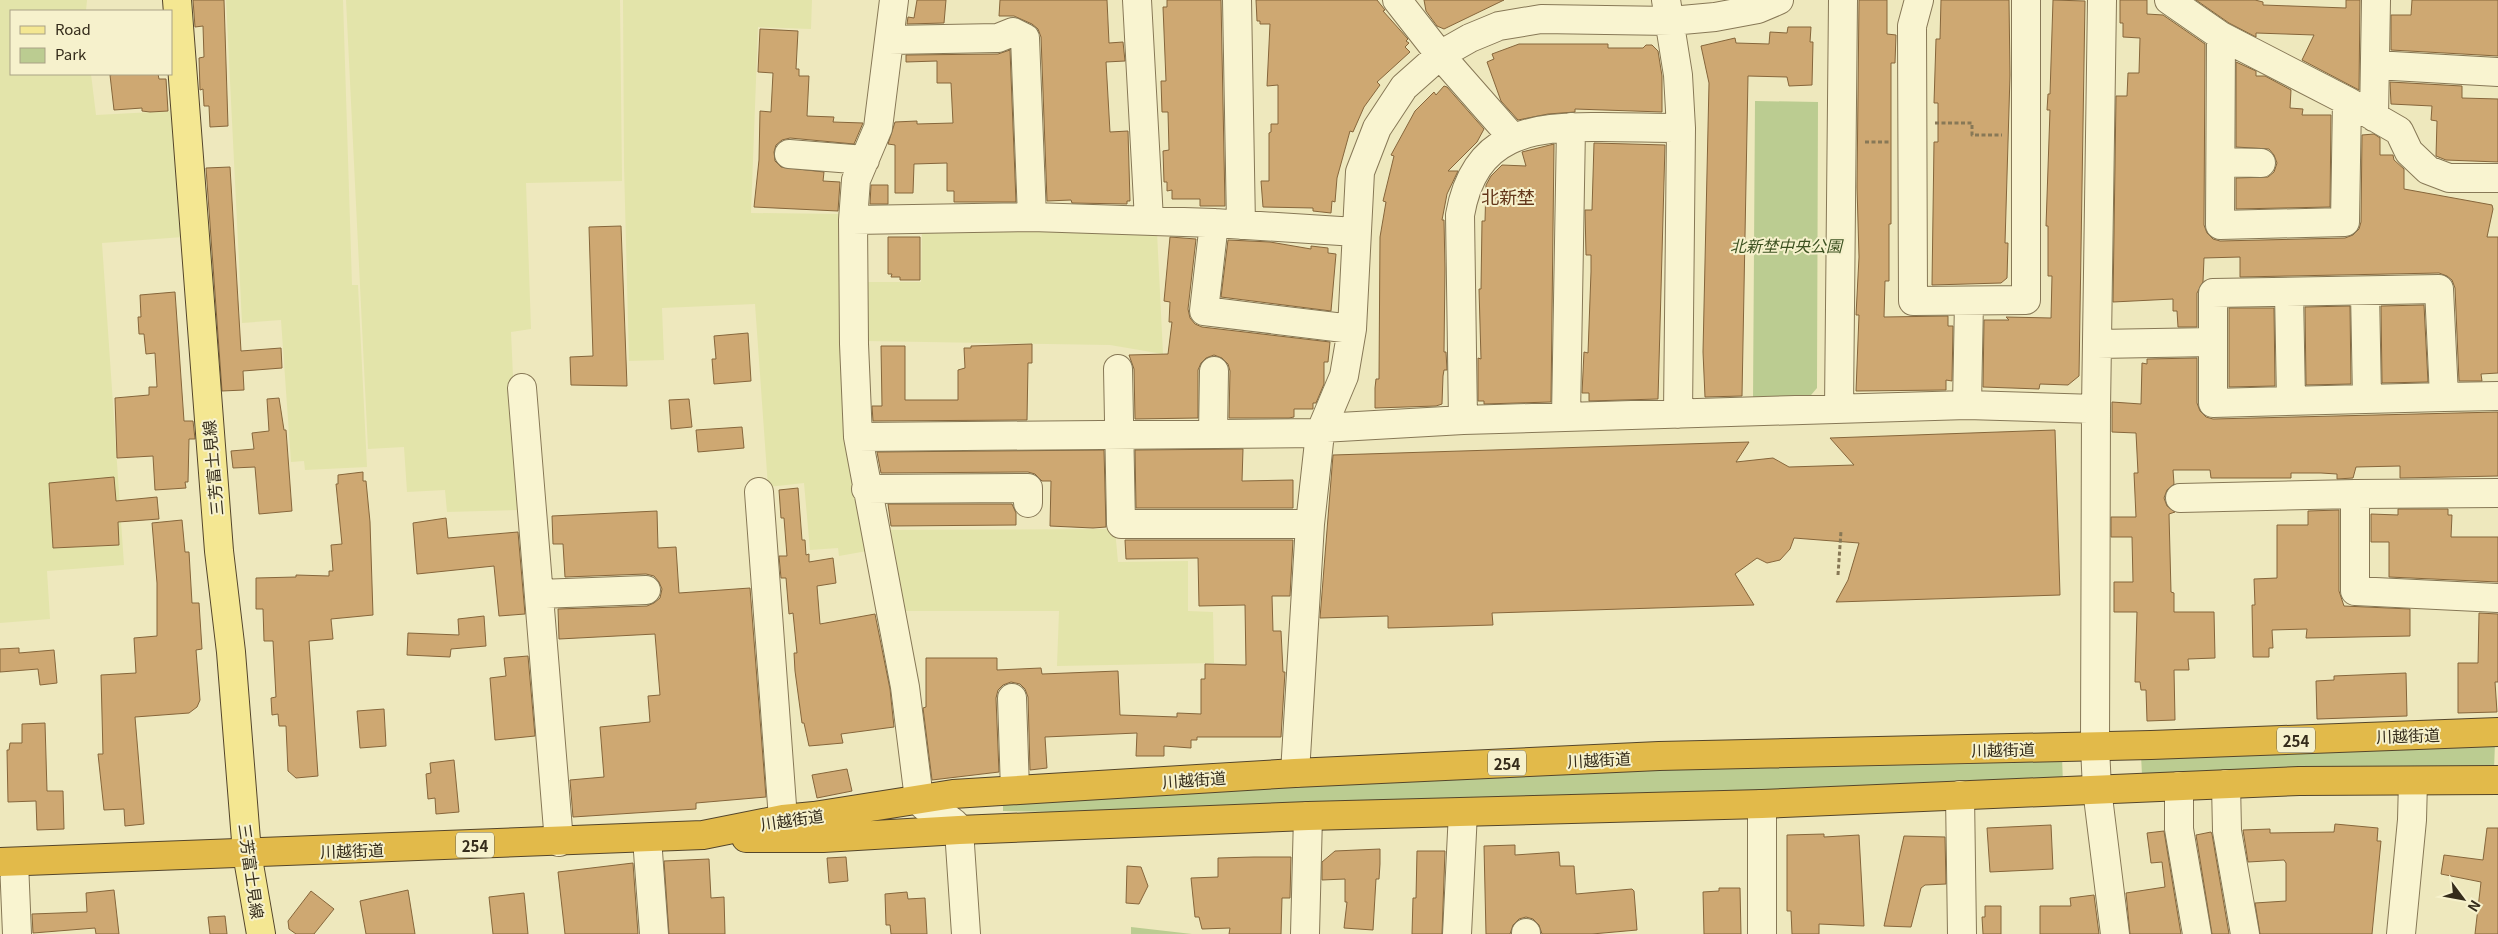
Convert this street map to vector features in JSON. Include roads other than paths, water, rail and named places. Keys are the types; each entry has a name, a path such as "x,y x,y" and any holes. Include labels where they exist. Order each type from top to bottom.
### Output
{"highway":[{"name":"川越街道","path":"703,835 783,819 814,816 953,794 1295,773 1659,756 2095,746 2498,732"},
{"name":"川越街道","path":"7,862 703,835 770,839 1308,816 1762,804 2226,784 2498,780"}],"main road":[{"name":"三芳富士見線","path":"177,0 218,541 231,652 248,853 261,934"}],"street":[{"path":"894,0 882,109 878,128 856,180 853,220 854,344 858,437 866,490 905,687 920,800 929,811 956,823 959,830 966,934"},
{"path":"1137,0 1149,220"},
{"path":"1237,0 1241,225"},
{"path":"1397,0 1440,55 1512,137"},
{"path":"1295,773 1310,524 1321,431 1344,376 1352,329 1360,172 1377,128 1404,87 1440,55 1470,38 1541,10 1668,11 1715,17 1758,9 1779,0"},
{"path":"1839,409 1843,0"},
{"path":"1920,0 1912,26 1913,301 2026,300 2026,0"},
{"path":"2102,0 2096,409 2095,746 2097,789 2115,934"},
{"path":"2169,0 2221,36 2347,101 2400,131 2409,152 2428,170 2449,178 2498,178"},
{"path":"2374,116 2376,0"},
{"path":"1668,11 1681,128 1678,414"},
{"path":"889,40 998,38 1013,32 1026,38 1032,217"},
{"path":"2221,36 2220,225 2344,222 2347,101"},
{"path":"2375,66 2498,72"},
{"path":"1463,420 1461,207 1464,191 1475,171 1491,151 1512,137 1542,129 1570,127 1681,128"},
{"path":"1566,417 1570,127"},
{"path":"789,154 866,160"},
{"path":"2221,162 2261,163"},
{"path":"853,220 1032,217 1214,223 1356,232"},
{"path":"1214,223 1204,311 1352,329"},
{"path":"2444,397 2439,289 2213,293 2213,402 2498,396"},
{"path":"2365,291 2367,399"},
{"path":"2289,292 2290,401"},
{"path":"1967,405 1969,301"},
{"path":"2097,344 2213,342"},
{"path":"1118,369 1121,524 1310,524"},
{"path":"1213,434 1214,371"},
{"path":"522,388 559,842"},
{"path":"858,437 1213,434 1321,431 1463,420 1967,405 2096,409"},
{"path":"866,490 1028,488 1028,503"},
{"path":"759,492 783,819"},
{"path":"2180,498 2498,493"},
{"path":"2355,494 2355,591 2498,598"},
{"path":"539,594 646,590"},
{"path":"1012,698 1015,790"},
{"path":"2401,934 2412,820 2413,780"},
{"path":"2226,784 2227,831 2245,934"},
{"path":"2179,786 2179,829 2197,934"},
{"path":"1960,795 1962,934"},
{"path":"1762,804 1762,934"},
{"path":"1457,934 1463,812"},
{"path":"1305,934 1308,816"},
{"path":"647,838 654,934"},
{"path":"7,862 17,934"}],"district":[{"name":"北新埜","path":"1508,196"}],"park label":[{"name":"北新埜中央公園","path":"1786,245"}]}
